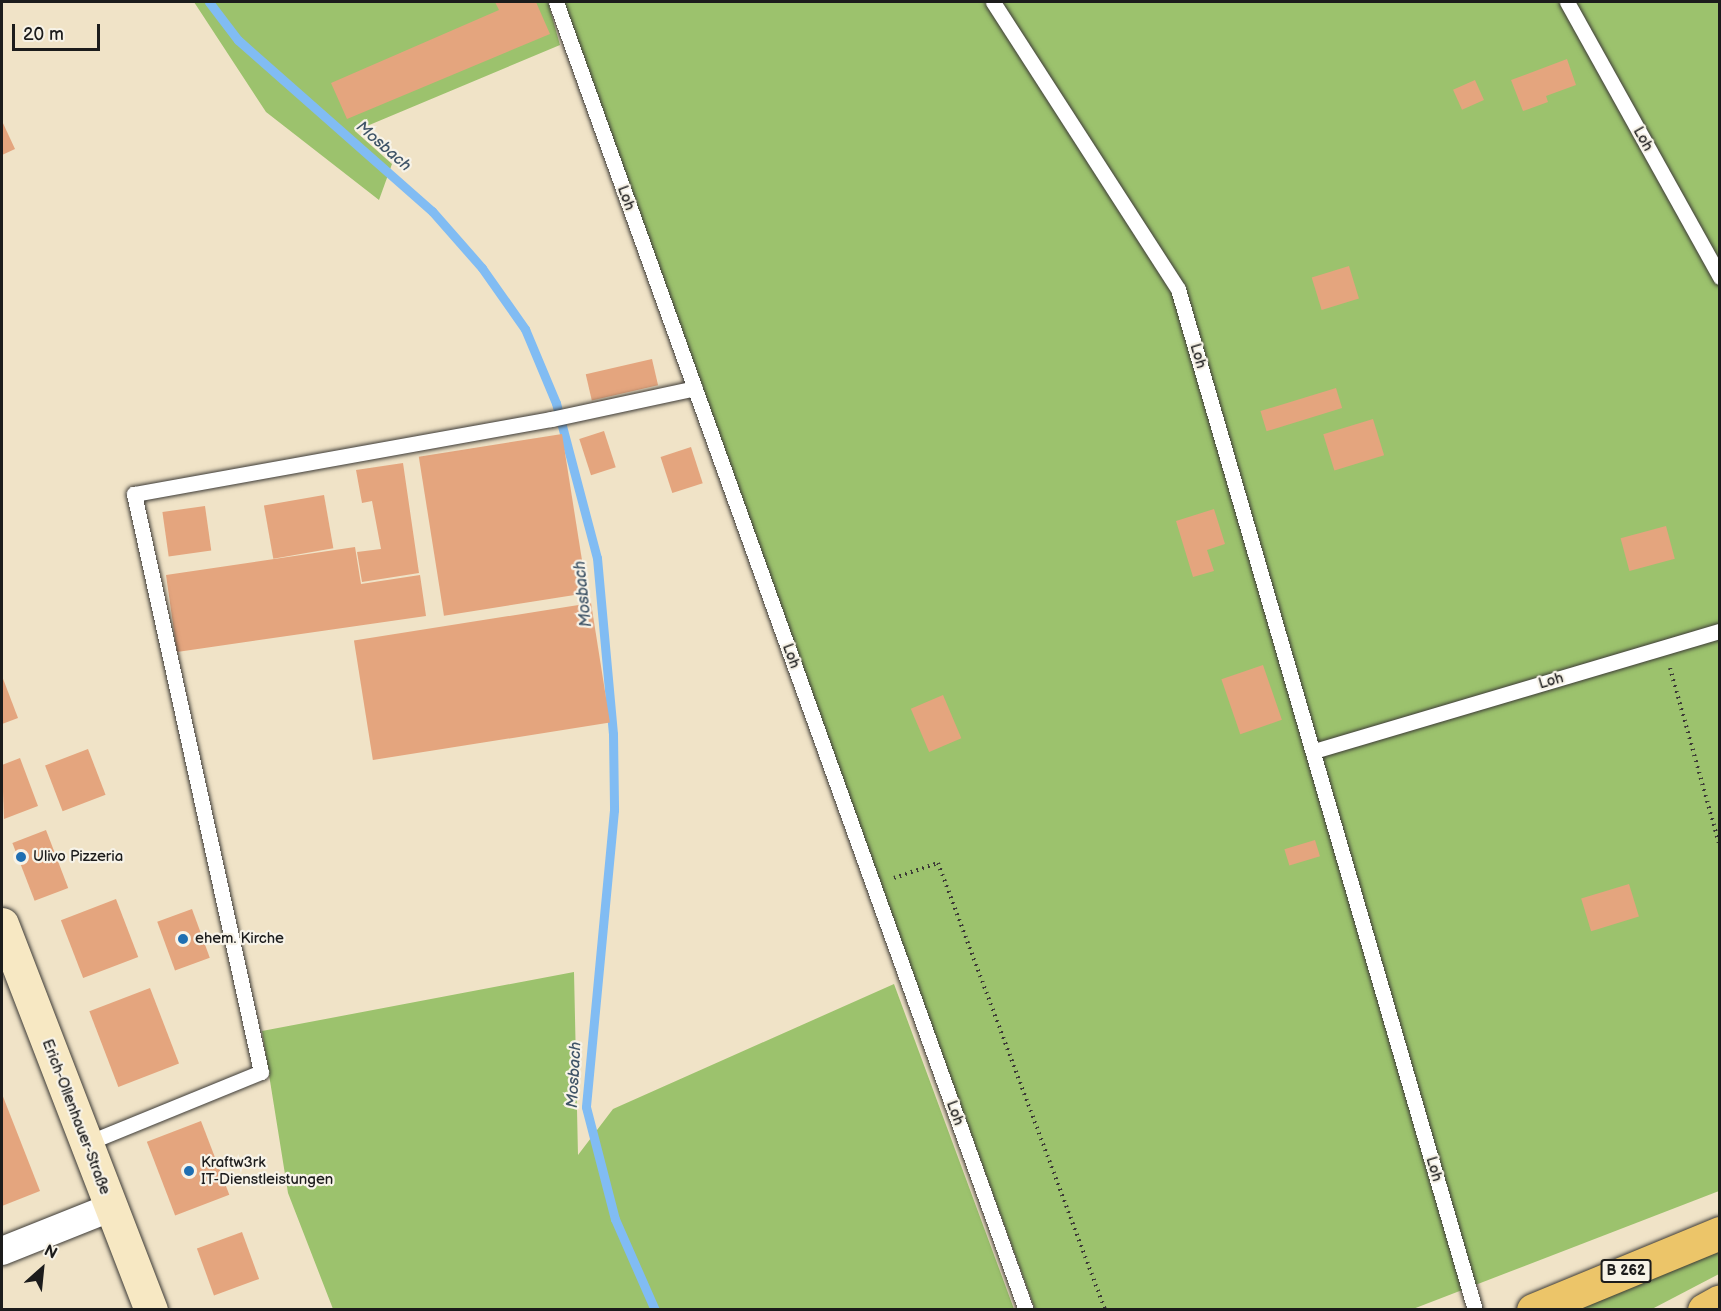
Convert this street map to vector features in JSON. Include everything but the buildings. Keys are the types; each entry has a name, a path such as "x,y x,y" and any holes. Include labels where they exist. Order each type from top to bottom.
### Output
{"main road":[{"name":"B 262","path":"1533,1310 1719,1233"},
{"path":"1704,1310 1719,1301"}],"street":[{"name":"Erich-Ollenhauer-Straße","path":"2,924 151,1310"},
{"path":"2,1251 112,1207"}],"lane":[{"name":"Loh","path":"556,2 1026,1310"},
{"name":"Loh","path":"993,2 1178,289 1475,1310"},
{"name":"Loh","path":"1567,2 1719,277"},
{"path":"87,1143 261,1072 134,494 551,419 695,388"},
{"name":"Loh","path":"1314,751 1719,631"}],"path":[{"path":"1664,648 1719,847"},
{"path":"873,885 938,863 1105,1310"}],"green space":[{"path":"194,2 548,2 560,45 355,131 392,164 379,200 266,112"},
{"path":"558,2 1719,2 1719,1191 1413,1309 1035,1309"},
{"path":"574,972 578,1155 613,1109 894,984 1014,1309 333,1309 288,1193 262,1031"},
{"path":"1719,1252 1719,1274 1652,1309 1573,1310"}],"waterway":[{"name":"Mosbach","path":"209,2 238,40 432,211 482,268 525,329 556,403 597,558 613,734 614,810 586,1107 615,1219 655,1310"}],"place":[{"name":"Ulivo Pizzeria","path":"21,857"},
{"name":"ehem. Kirche","path":"183,939"},
{"name":"Kraftw3rk IT-Dienstleistungen","path":"189,1171"}]}
